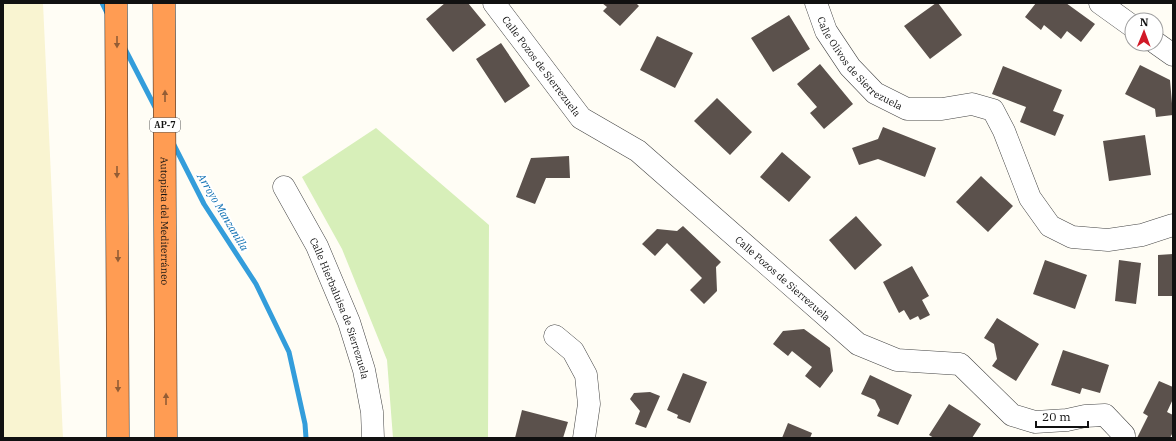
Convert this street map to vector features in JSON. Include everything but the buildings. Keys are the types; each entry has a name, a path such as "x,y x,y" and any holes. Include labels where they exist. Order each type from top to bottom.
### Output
{"highway":[{"path":"116,3 118,438"},
{"name":"Autopista del Mediterráneo","path":"164,3 166,438"}],"street":[{"name":"Calle Pozos de Sierrezuela","path":"494,3 581,118 638,151 858,344 897,360 960,364 1012,415 1035,422 1105,415 1124,435 1124,438"},
{"name":"Calle Olivos de Sierrezuela","path":"816,3 826,31 850,68 875,93 907,109 942,109 972,104 993,110 1004,131 1030,198 1050,226 1072,237 1108,240 1142,235 1173,225"},
{"path":"1100,3 1124,20"},
{"path":"1164,49 1173,56"},
{"name":"Calle Hierbaluisa de Sierrezuela","path":"284,187 317,246 349,322 364,370 372,412 373,438"},
{"path":"555,336 573,351 586,375 589,404 584,438"}],"shaded area":[{"path":"3,3 43,3 63,438 3,438"}],"green space":[{"path":"376,128 489,225 488,438 393,438 387,360 342,249 302,177"}],"waterway":[{"name":"Arroyo Manzanilla","path":"102,3 108,15"},
{"name":"Arroyo Manzanilla","path":"124,47 156,109"},
{"name":"Arroyo Manzanilla","path":"173,143 204,204 256,284 289,352 305,424 306,438"}]}
